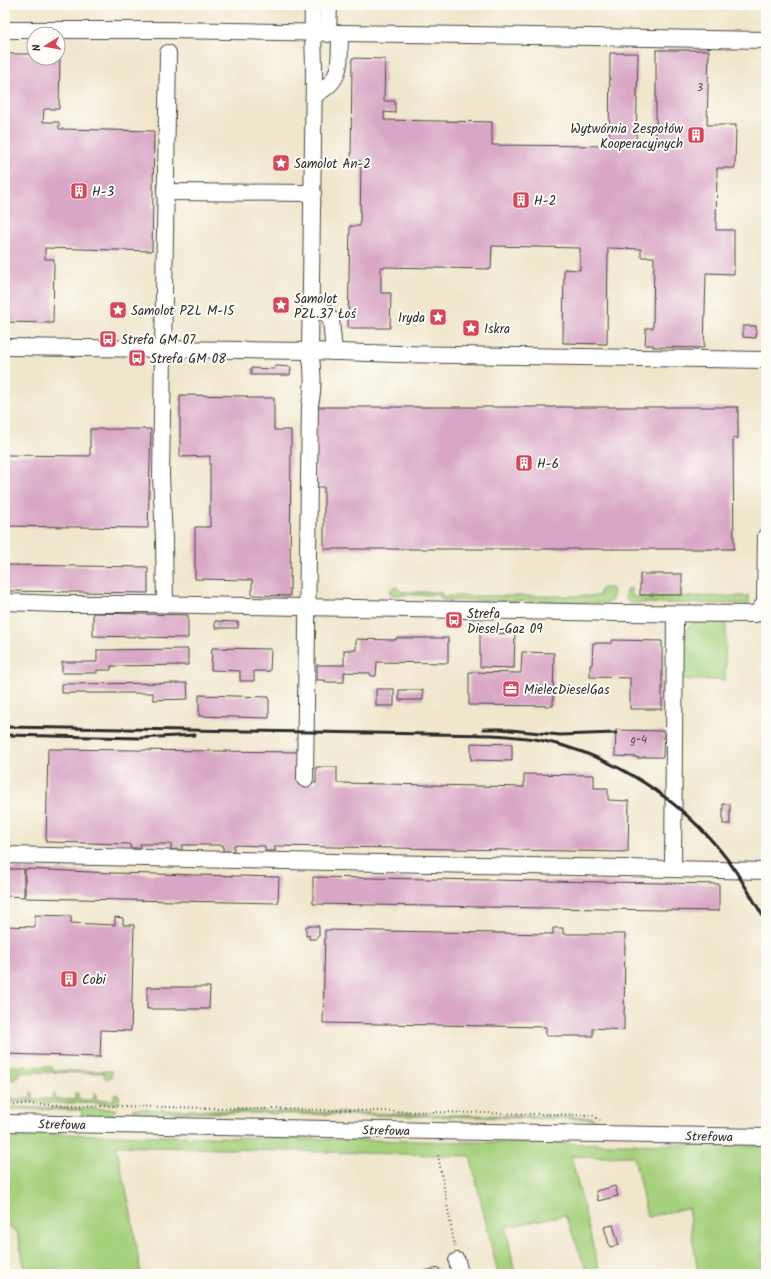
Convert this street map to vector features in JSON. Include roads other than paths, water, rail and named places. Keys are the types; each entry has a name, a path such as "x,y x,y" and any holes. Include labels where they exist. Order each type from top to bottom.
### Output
{"street":[{"path":"305,779 310,405 312,396 313,366 310,351 314,95 314,42 312,33 313,5"},
{"path":"314,95 321,92 332,83 338,73 339,67 329,5"},
{"path":"5,30 70,29 766,40"},
{"path":"165,604 161,476 168,53"},
{"path":"165,192 313,193"},
{"path":"311,299 327,314 331,320 334,352"},
{"path":"5,348 310,351 766,360"},
{"path":"5,602 761,615 765,602 766,536"},
{"path":"673,869 675,614"},
{"path":"5,856 766,871"},
{"name":"Strefowa","path":"5,1124 766,1137"}],"railway":[{"path":"5,727 492,735 540,740 594,756 620,768 667,799 689,817 709,837 727,859 743,882 766,921"},
{"path":"483,729 501,729 560,735 616,733"},
{"path":"5,735 140,738 195,735"}],"place":[{"name":"Wytwórnia Zespołów Kooperacyjnych","path":"696,135"},
{"name":"Samolot An-2","path":"281,163"},
{"name":"H-3","path":"79,191"},
{"name":"H-2","path":"521,200"},
{"name":"Samolot PZL.37 Łoś","path":"281,305"},
{"name":"Samolot PZL M-15","path":"118,310"},
{"name":"Iryda","path":"438,317"},
{"name":"Iskra","path":"471,328"},
{"name":"Strefa GM 07","path":"108,339"},
{"name":"Strefa GM 08","path":"137,358"},
{"name":"H-6","path":"524,463"},
{"name":"Strefa Diesel-Gaz 09","path":"454,620"},
{"name":"MielecDieselGas","path":"511,689"},
{"name":"Cobi","path":"69,979"}]}
